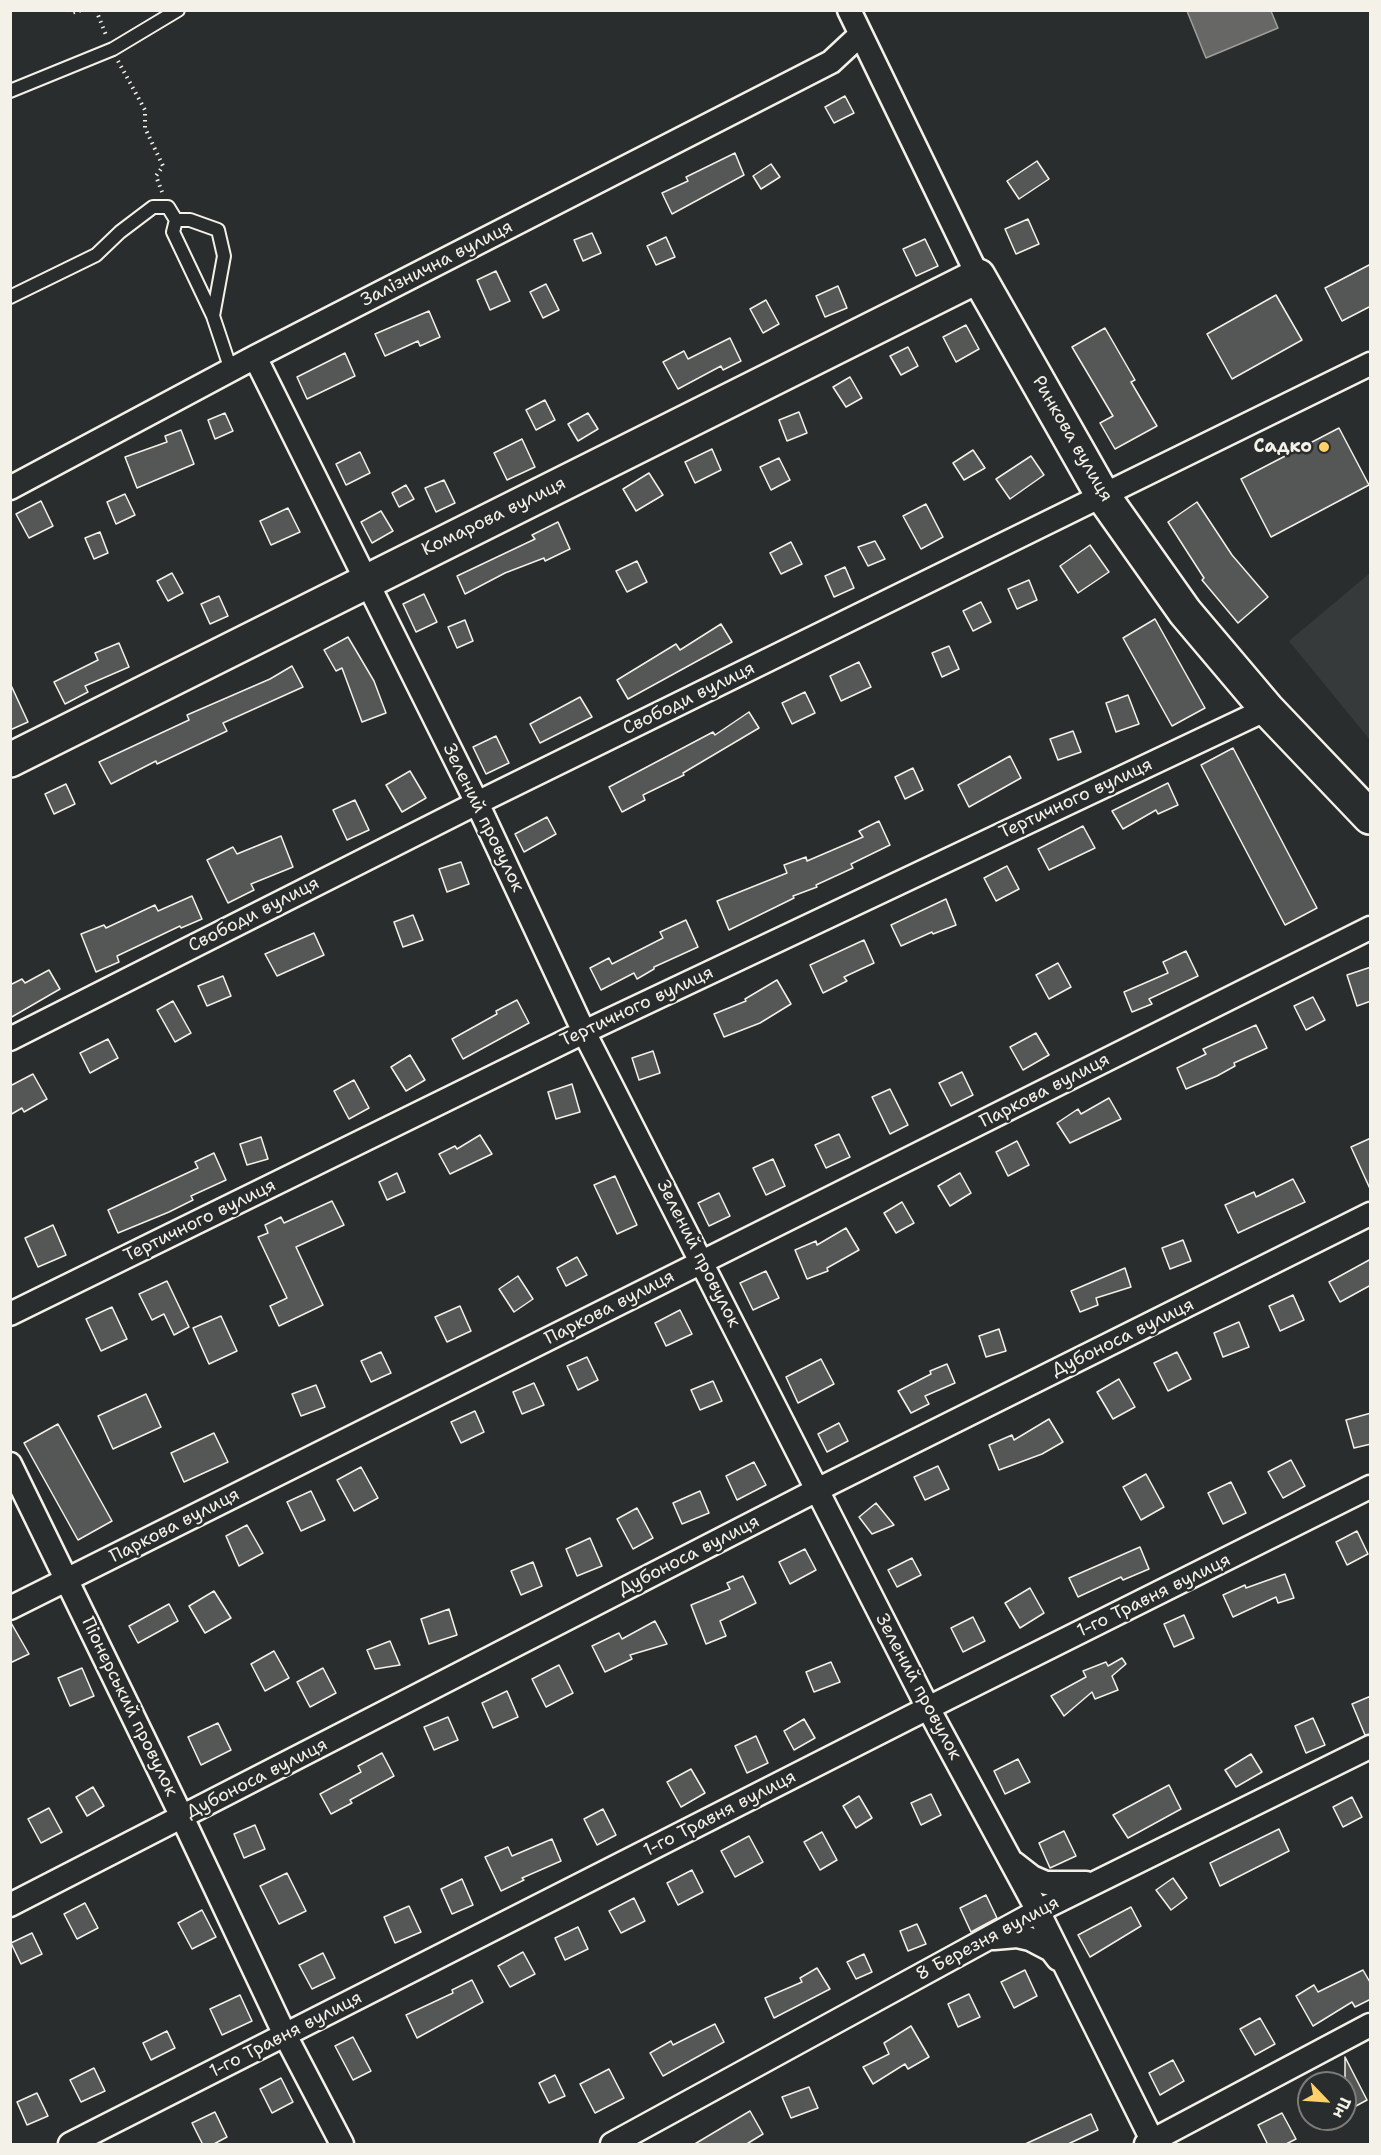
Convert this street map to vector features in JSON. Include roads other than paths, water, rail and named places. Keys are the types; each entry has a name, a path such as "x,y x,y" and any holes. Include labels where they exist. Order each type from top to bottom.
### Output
{"main road":[{"name":"Ринкова вулиця","path":"978,276 1103,496 1185,612 1267,709 1371,817"},
{"name":"Комарова вулиця","path":"10,760 978,276"}],"street":[{"name":"Ринкова вулиця","path":"849,10 978,276"},
{"name":"Залізнична вулиця","path":"10,488 255,357 831,62 860,35"},
{"name":"Зелений провулок","path":"255,357 477,803 584,1032 928,1708 1038,1911 1151,2144"},
{"name":"Свободи вулиця","path":"10,1039 477,803 1371,364"},
{"name":"Тертичного вулиця","path":"10,1314 584,1032 1267,709"},
{"name":"Паркова вулиця","path":"10,1608 1371,928"},
{"name":"Дубоноса вулиця","path":"10,1905 817,1490 1371,1214"},
{"name":"Піонерський провулок","path":"10,1464 182,1817 285,2036 342,2145"},
{"name":"1-го Травня вулиця","path":"70,2145 928,1708 1371,1487"},
{"name":"8 Березня вулиця","path":"612,2145 1038,1911 1371,1747"},
{"path":"1010,1860 1032,1877 1046,1883 1097,1882"},
{"path":"986,1939 1002,1936 1030,1939 1051,1950 1064,1967"},
{"path":"1151,2144 1371,2025"}],"lane":[{"path":"10,91 112,49 178,10"},
{"path":"10,297 96,255 120,232 153,207 168,207 176,219 173,232 213,316 231,370"},
{"path":"176,219 190,220 218,230 224,256 213,316"}],"place":[{"name":"Садко","path":"1324,447"}]}
